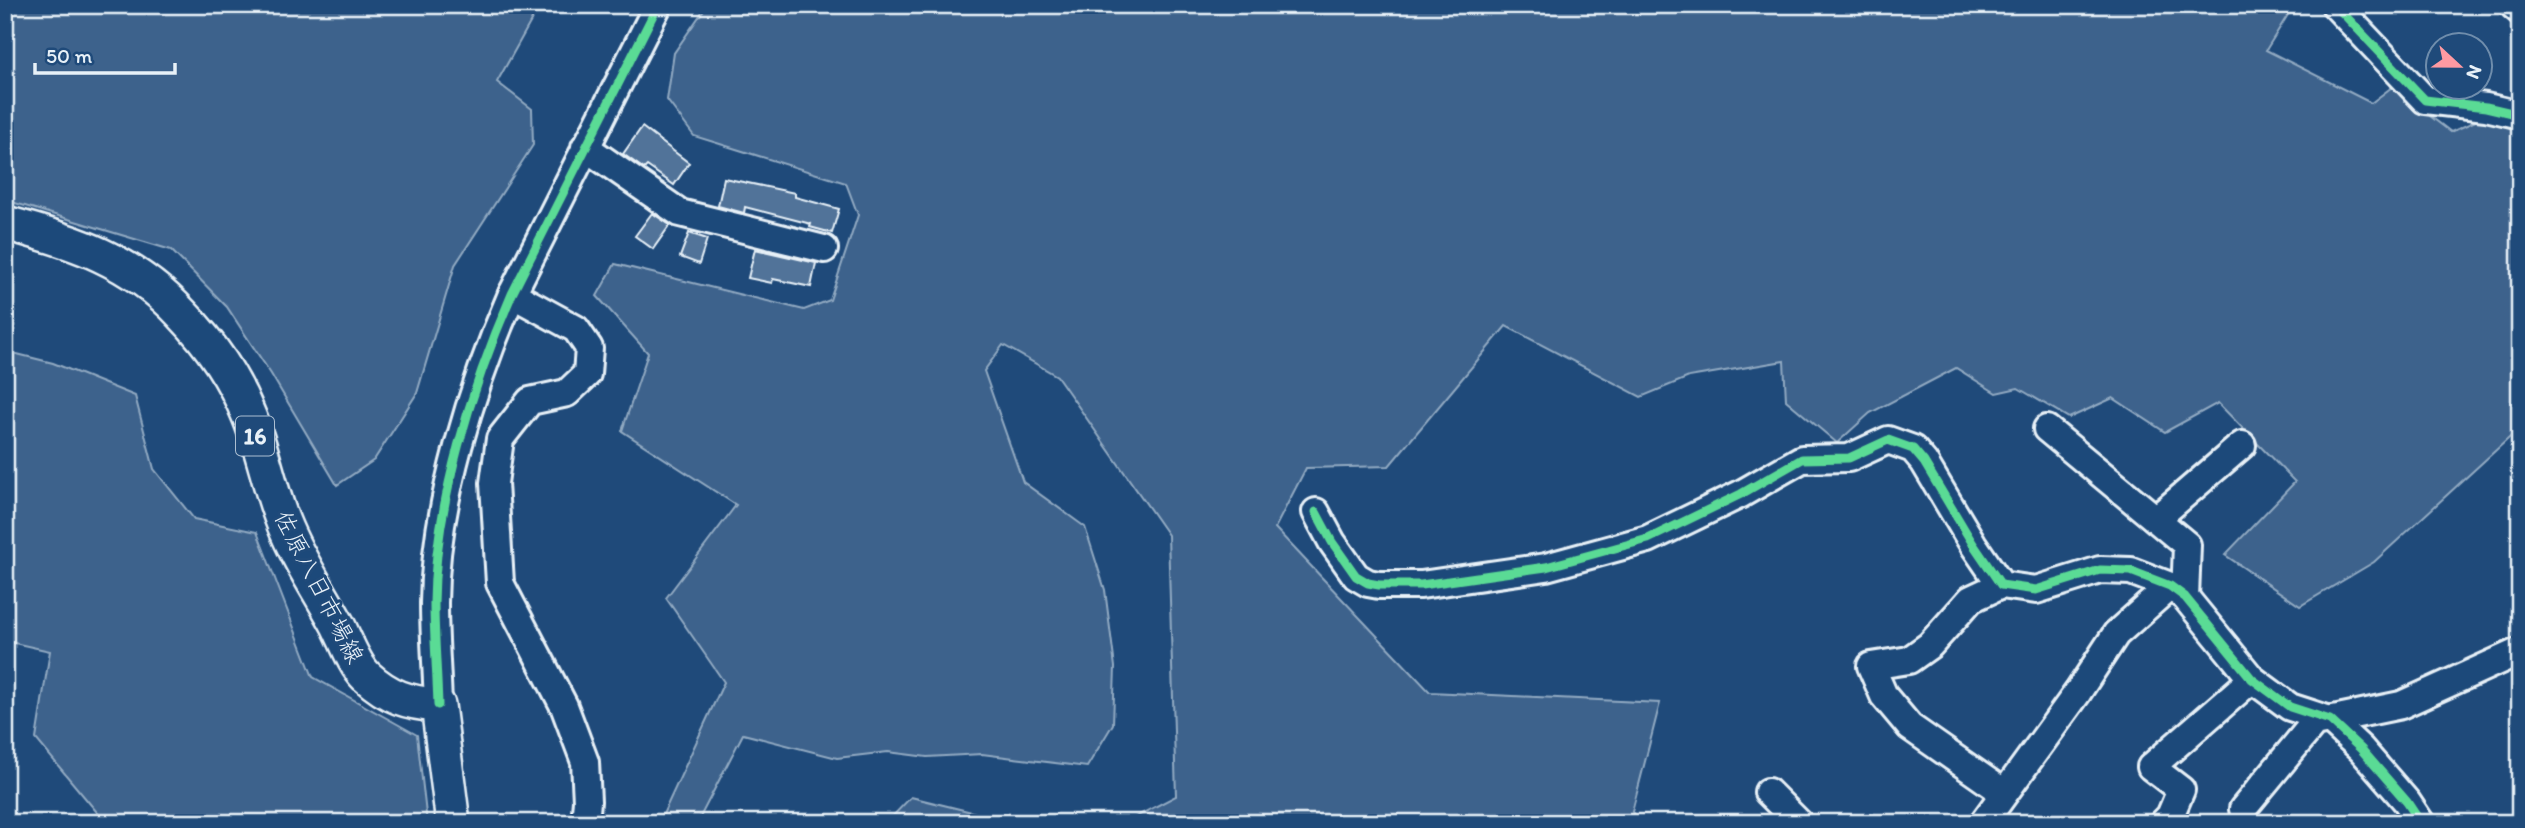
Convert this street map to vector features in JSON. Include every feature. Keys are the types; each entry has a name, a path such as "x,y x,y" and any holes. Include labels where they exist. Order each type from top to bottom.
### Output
{"main road":[{"name":"佐原八日市場線","path":"5,223 84,246 107,257 153,286 184,315 212,349 230,378 249,416 284,524 364,674 388,694 413,704 438,705"},
{"path":"438,705 453,823"}],"street":[{"path":"438,705 434,602 443,509 464,427 491,342 512,295 658,5"},
{"path":"2335,5 2425,100 2486,107 2520,116"},
{"path":"2513,5 2520,11"},
{"path":"586,147 680,213 824,249"},
{"path":"512,295 576,329 589,348 587,374 567,393 530,401 500,439 494,483 500,583 564,705 585,762 585,823"},
{"path":"1983,823 2078,692 2116,634 2178,592 2187,545 2048,429"},
{"path":"1316,513 1356,576 1379,586 1421,585 1546,567 1648,539 1741,494 1802,458 1849,458 1888,440 1913,449 1924,462 2001,585"},
{"path":"2155,519 2242,445"},
{"path":"2003,792 1910,727 1884,696 1871,666 1909,660 1930,645 1971,599 2001,585 2036,590 2100,570 2131,571 2178,592 2252,679 2290,707 2330,720 2369,758 2407,802 2421,823"},
{"path":"2243,809 2314,723 2401,705 2520,651"},
{"path":"2163,823 2170,816 2182,790 2151,768 2252,679"},
{"path":"1768,792 1799,823"}],"shaded area":[{"path":"5,5 540,5 497,82 532,109 533,145 455,265 417,393 374,460 337,485 271,374 227,307 171,250 5,200"},
{"path":"707,5 2294,5 2266,50 2371,103 2392,87 2451,132 2480,119 2520,126 2520,428 2374,562 2300,606 2225,555 2295,482 2218,403 2165,432 2113,398 2069,418 2018,388 1996,393 1956,368 1870,413 1837,443 1786,400 1784,361 1689,377 1641,397 1506,326 1389,466 1306,468 1275,528 1430,692 1660,703 1632,812 1641,823 1124,823 1176,796 1168,535 1057,376 1003,345 984,371 1023,482 1085,527 1105,590 1115,667 1113,724 1087,767 982,754 927,757 888,752 837,758 743,734 697,823 659,823 724,682 666,598 736,505 622,431 648,353 597,296 615,264 804,310 830,300 858,215 846,183 694,136 667,100 674,53"},
{"path":"5,351 53,363 135,396 154,469 194,519 257,532 313,677 417,735 427,823 98,823 101,817 36,739 50,651 5,641"},
{"path":"911,797 992,817 1005,823 886,823"}],"building":[{"path":"642,127 689,163 674,185 647,166 644,169 623,154"},
{"path":"724,178 795,193 795,197 839,209 832,233 810,227 811,224 745,207 744,213 718,206"},
{"path":"652,213 670,225 653,249 635,236"},
{"path":"689,233 707,239 699,264 680,257"},
{"path":"755,249 816,263 811,287 773,279 772,283 748,278"}],"cycle path":[{"path":"438,705 434,616 436,565 449,486 470,406 512,294 658,5"},
{"path":"2335,5 2425,100 2486,107 2520,115"},
{"path":"1316,512 1332,542 1356,576 1368,583 1379,585 1421,585 1546,567 1648,539 1741,494 1802,459 1849,458 1888,440 1913,449 1924,462 2001,585 2036,590 2100,570 2131,571 2170,586 2185,597 2252,679 2290,707 2330,720 2361,749 2407,802 2421,823"}]}
